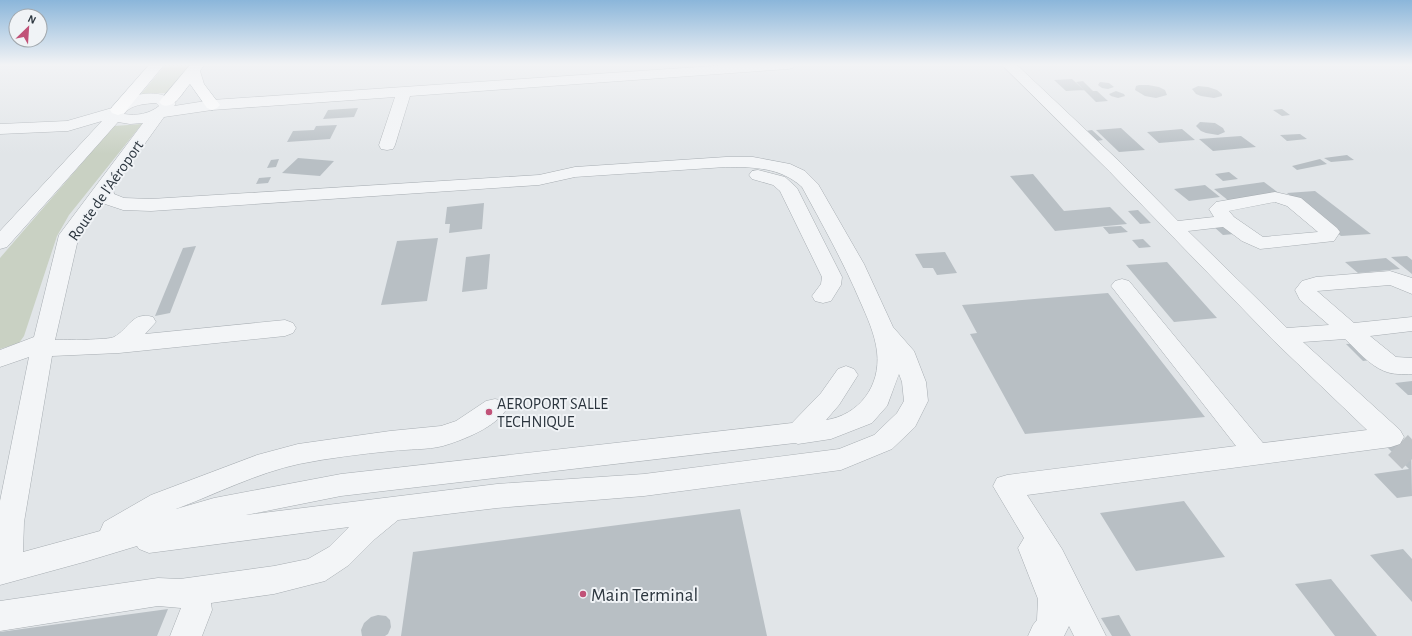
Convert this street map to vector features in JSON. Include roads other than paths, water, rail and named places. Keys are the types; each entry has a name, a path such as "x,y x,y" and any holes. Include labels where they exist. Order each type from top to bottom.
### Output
{"highway":[{"path":"117,112 132,95"},
{"path":"163,108 174,95"},
{"path":"205,95 212,105"}],"street":[{"path":"0,243 117,112 131,103 140,100 157,98 163,108 354,95"},
{"path":"387,145 403,95"},
{"path":"1007,486 1257,454 1394,441 1282,336 1173,228 1116,168 1040,95"},
{"path":"131,151 167,128 212,105"},
{"name":"Route de l'Aéroport","path":"4,570 10,522 42,346 47,331 69,236 163,108"},
{"path":"0,129 68,126 117,112"},
{"path":"4,570 84,549 214,510 341,485 798,434 831,429 863,416 878,400 887,378 889,353 884,331 854,264 809,184 799,175 784,168 752,162 726,162 575,172 539,180"},
{"path":"104,188 105,195 109,200 123,204 151,205 539,180 581,181 748,173 766,176 779,181 788,188 818,224 838,261 843,275 842,290 827,300"},
{"path":"1173,228 1227,221 1249,237 1260,242 1327,237 1330,232 1294,202 1286,199 1275,198 1223,206 1218,209 1227,221"},
{"path":"1412,287 1399,280 1390,278 1316,284 1309,286 1306,290 1308,294 1382,359 1392,366 1412,366"},
{"path":"1122,286 1257,454"},
{"path":"119,345 145,322"},
{"path":"1282,336 1412,324"},
{"path":"0,358 42,346 119,345 285,328"},
{"path":"84,549 498,496 644,486 842,458 883,442 906,420 916,401 914,382 902,351 884,331"},
{"path":"798,434 830,399 846,375"},
{"path":"84,549 161,503 257,466 298,454 390,441 442,436 466,428 498,408"},
{"path":"1007,486 1053,599 1054,626 1044,636"},
{"path":"1007,486 1052,558 1090,636"},
{"path":"0,616 158,592 180,593 274,580 314,571 339,556 365,530 392,509"},
{"path":"180,593 188,596 196,602 196,610 186,636"}],"tunnel":[{"path":"1398,445 1412,459"}],"place":[{"name":"AEROPORT SALLE TECHNIQUE","path":"489,412"},
{"name":"Main Terminal","path":"583,594"}]}
